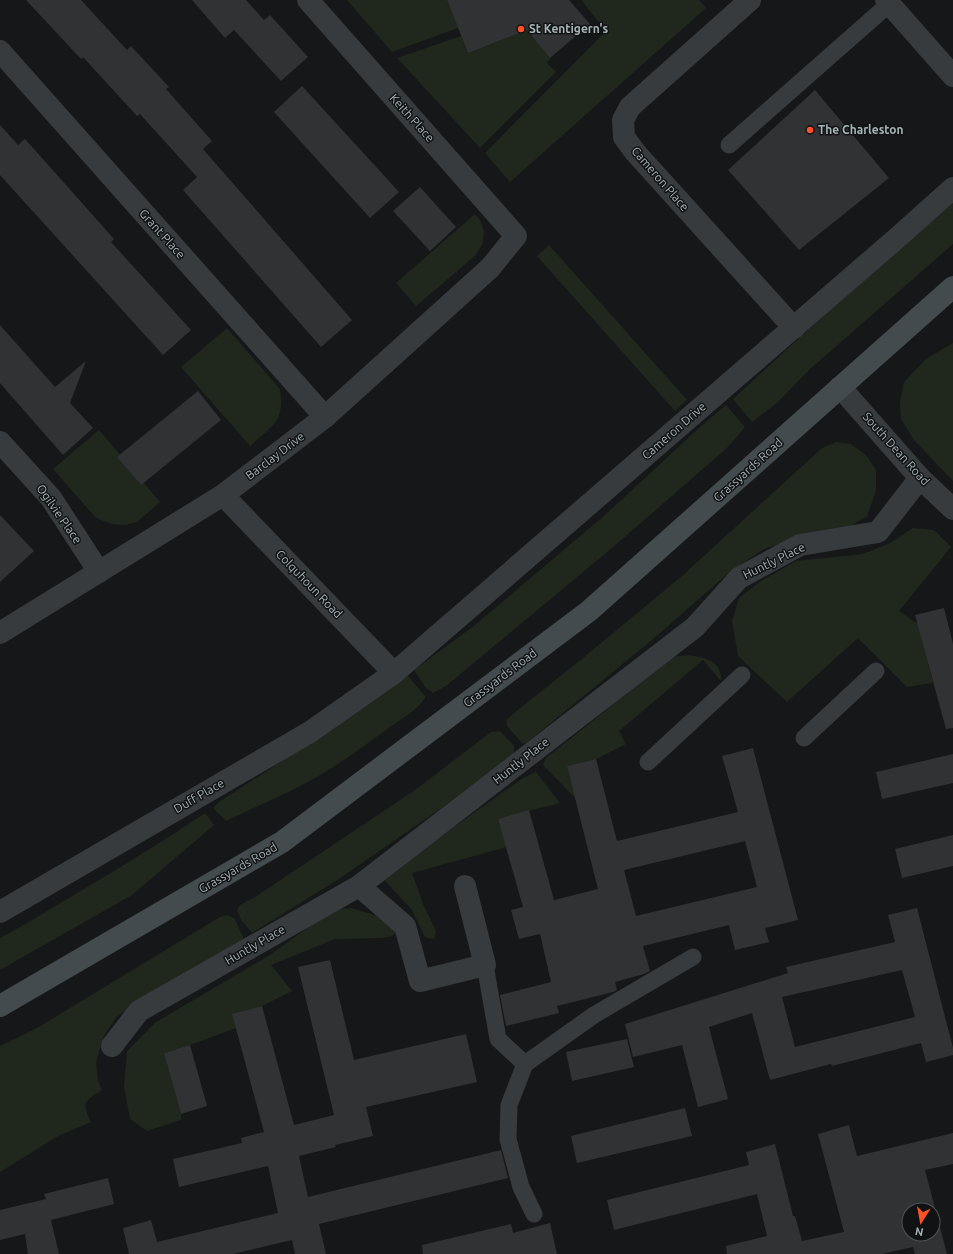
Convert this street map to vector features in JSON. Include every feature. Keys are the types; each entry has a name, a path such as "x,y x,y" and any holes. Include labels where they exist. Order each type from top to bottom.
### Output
{"main road":[{"name":"Grassyards Road","path":"0,1006 219,879 288,837 589,611 953,287"}],"street":[{"name":"Keith Place","path":"308,0 516,236"},
{"name":"Cameron Place","path":"750,0 630,107 622,120 624,137 635,152 794,328"},
{"path":"887,2 953,76"},
{"name":"Grant Place","path":"0,50 325,417"},
{"name":"Cameron Drive","path":"394,673 794,328 953,188"},
{"name":"Barclay Drive","path":"0,633 223,495 325,417 490,268 516,236"},
{"name":"South Dean Road","path":"840,387 920,478 953,509"},
{"name":"Ogilvie Place","path":"0,442 51,498 99,572"},
{"name":"Huntly Place","path":"112,1046 139,1011 359,886 695,627 738,578 800,545 878,532 920,478"},
{"name":"Colquhoun Road","path":"223,495 394,673"},
{"name":"Duff Place","path":"0,912 310,732 394,673"},
{"path":"359,886 405,926 420,981 485,965 466,886"}],"lane":[{"path":"729,145 887,2"},
{"path":"804,738 876,671"},
{"path":"648,762 742,674"},
{"path":"534,1214 521,1186 508,1139 509,1105 525,1064 594,1015 693,957"},
{"path":"485,965 498,1039 525,1064"}],"shaded area":[{"path":"347,0 447,0 458,28 392,52"},
{"path":"581,0 699,0 706,8 510,182 485,153 606,31"},
{"path":"527,30 551,58 547,63 556,72 480,148 397,58 461,36 468,53"},
{"path":"953,202 953,244 809,370 778,402 752,422 733,399 823,316"},
{"path":"475,214 480,220 484,231 483,243 476,255 416,306 396,283"},
{"path":"549,245 687,400 675,411 537,256"},
{"path":"227,328 280,389 281,409 279,416 270,428 250,446 181,367"},
{"path":"953,343 953,481 914,440 901,419 900,402 904,382 926,359"},
{"path":"726,405 745,427 727,448 612,548 446,686 433,693 426,688 414,670 475,625 605,515 700,427"},
{"path":"99,430 160,502 137,522 126,525 112,524 96,518 53,469"},
{"path":"836,442 851,444 866,455 876,470 876,491 867,516 846,529 803,537 764,549 732,570 652,640 525,744 522,743 507,726 506,720 683,575 822,448"},
{"path":"913,528 934,530 951,547 899,611 918,624 933,683 907,687 858,638 787,702 738,656 732,621 739,598 761,581 796,561 863,554 890,543"},
{"path":"687,655 706,659 715,664 718,667 721,681 703,660 619,731 626,744 596,759 567,766 575,798 543,765 546,758 604,712 651,671 672,657"},
{"path":"407,675 425,696 425,698 409,714 347,758 297,788 226,821 213,808 219,802"},
{"path":"500,731 514,746 514,753 443,807 339,879 252,933 241,920 237,910 240,905 255,897 415,790 491,732"},
{"path":"536,772 560,803 498,819 507,847 412,873 423,904 436,931 434,939 425,937 412,910 386,882 385,876 523,778"},
{"path":"205,813 214,825 132,895 0,970 0,938 127,863"},
{"path":"351,908 394,921 399,929 392,936 382,938 335,939 271,965 292,991 262,1006 233,1014 236,1028 164,1053 181,1114 181,1120 147,1131 130,1119 124,1086 127,1051 156,1022 270,955 332,910"},
{"path":"227,915 235,919 244,939 117,1016 104,1036 96,1062 98,1081 102,1090 86,1102 86,1110 91,1122 58,1136 0,1172 0,1046 37,1028 220,917"}],"building":[{"path":"26,0 81,0 127,50 131,46 169,87 166,89 212,141 203,149 352,320 321,347 183,190 197,177 140,114 137,116 83,57 81,59"},
{"path":"192,0 246,0 264,20 270,15 308,57 281,81 234,30 225,38"},
{"name":"St Kentigern's","path":"447,0 569,0 590,24 550,58 527,30 468,53"},
{"path":"302,86 399,192 370,218 274,112"},
{"name":"The Charleston","path":"815,90 889,178 799,250 728,170"},
{"path":"0,125 18,145 25,139 114,239 111,242 191,330 163,355 0,175"},
{"path":"420,187 456,227 430,251 393,211"},
{"path":"0,325 55,387 86,361 70,403 93,428 63,455 0,383"},
{"path":"198,391 221,420 141,485 117,457"},
{"path":"0,515 34,551 0,582"},
{"path":"944,608 953,644 953,728 946,729 915,615"},
{"path":"753,748 798,920 765,928 769,942 735,950 729,925 643,946 650,971 615,982 617,990 613,992 557,1006 559,1013 506,1026 500,995 551,982 540,934 519,939 511,910 523,907 498,819 529,810 554,900 598,889 567,766 596,759 617,841 738,812 722,756","holes":["745,841 757,887 636,916 624,870"]},
{"path":"953,754 953,783 882,799 876,772"},
{"path":"953,835 953,866 902,878 895,849"},
{"path":"917,908 953,1048 953,1055 926,1062 921,1043 770,1080 752,1013 709,1027 728,1099 698,1107 682,1045 633,1057 625,1024 788,973 786,967 895,942 888,915","holes":["902,970 915,1017 795,1047 782,997"]},
{"path":"330,960 354,1060 466,1034 477,1082 366,1107 373,1136 335,1145 336,1147 299,1156 308,1197 501,1150 508,1178 319,1224 326,1254 295,1254 292,1240 233,1254 129,1254 123,1228 151,1220 157,1242 278,1213 268,1166 179,1187 173,1159 242,1143 241,1138 264,1132 232,1014 262,1006 294,1125 334,1115 298,967"},
{"path":"627,1039 634,1067 572,1081 566,1052"},
{"path":"190,1045 207,1106 181,1114 164,1053"},
{"path":"685,1108 692,1136 577,1163 571,1136"},
{"path":"849,1125 857,1156 953,1133 953,1164 925,1170 933,1202 901,1202 901,1242 941,1242 941,1231 947,1254 915,1254 913,1247 882,1254 727,1254 726,1246 767,1236 757,1194 614,1230 607,1200 749,1165 746,1152 775,1144 793,1216 795,1216 802,1241 844,1232 818,1134"},
{"path":"108,1178 114,1204 51,1220 59,1254 28,1254 25,1234 0,1240 0,1210 46,1199 44,1194"},
{"path":"550,1223 557,1254 423,1254 422,1245 511,1224 513,1233"}],"place":[{"name":"St Kentigern's","path":"521,29"},
{"name":"The Charleston","path":"810,130"}]}
